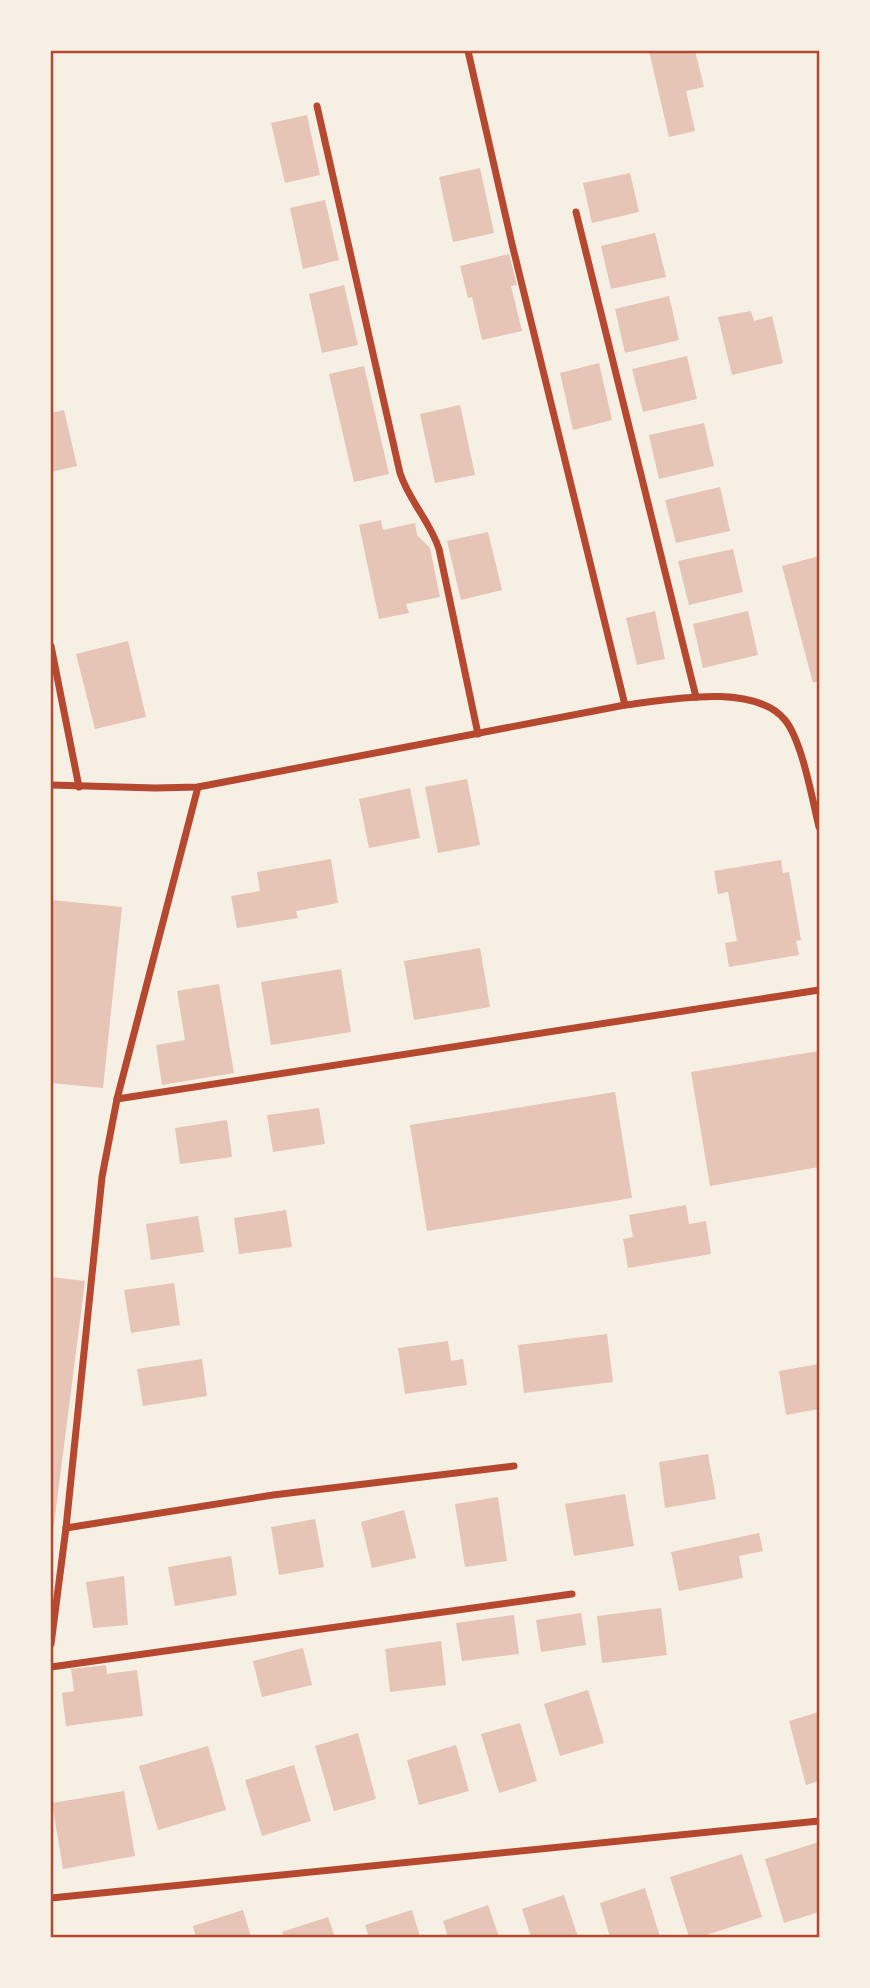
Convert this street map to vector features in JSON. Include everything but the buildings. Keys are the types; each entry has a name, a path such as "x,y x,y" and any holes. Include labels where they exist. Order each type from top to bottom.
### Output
{"street":[{"path":"468,51 512,244 625,705"},
{"path":"317,106 400,473 410,499 436,540 478,734"},
{"path":"576,212 696,697"},
{"path":"51,646 79,787"},
{"path":"51,785 198,787 625,705 696,697 737,698 761,702 784,718 799,749 819,827"},
{"path":"51,1644 66,1528 100,1191 117,1099 198,787"},
{"path":"117,1099 819,990"},
{"path":"66,1528 273,1495 514,1466"},
{"path":"51,1667 572,1594"},
{"path":"51,1898 819,1821"}]}
